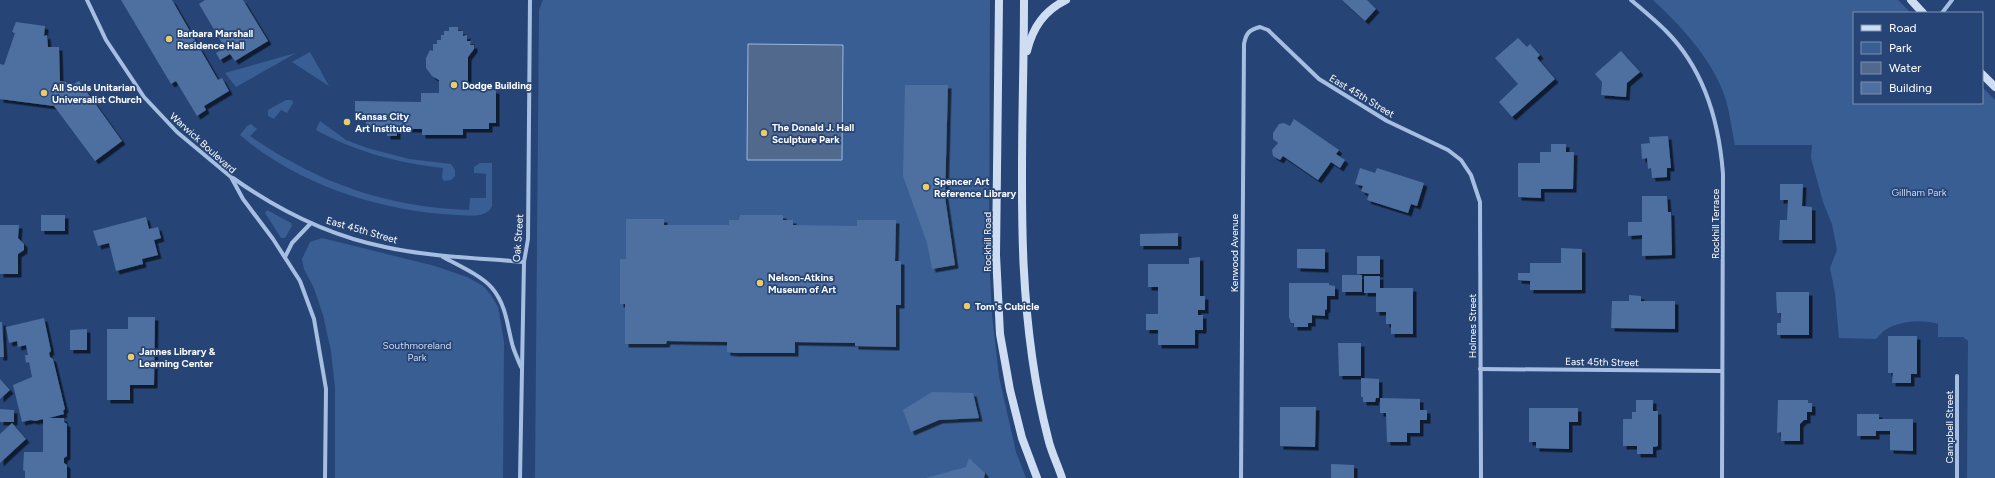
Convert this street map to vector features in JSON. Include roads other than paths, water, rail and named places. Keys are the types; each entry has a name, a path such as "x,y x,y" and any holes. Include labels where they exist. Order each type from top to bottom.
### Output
{"main road":[{"name":"Rockhill Road","path":"999,0 996,255 1000,334 1010,390 1036,478"},
{"path":"1024,0 1022,156 1024,283 1033,368 1048,439 1062,478"},
{"path":"1024,64 1030,39 1039,20 1048,11 1066,0"},
{"path":"1911,0 1922,12"},
{"path":"1983,75 1995,87"}],"street":[{"name":"Warwick Boulevard","path":"87,0 106,40 144,97 177,132 231,176 243,199 285,257 300,281 314,319 326,389 325,478"},
{"name":"Oak Street","path":"520,478 524,262 528,239 530,0"},
{"name":"Rockhill Terrace","path":"1631,0 1667,31 1686,56 1701,82 1714,112 1720,141 1723,174 1722,478"},
{"path":"1943,12 1952,0"},
{"name":"East 45th Street","path":"1250,30 1260,27 1268,30 1319,79 1387,122 1448,150 1461,160 1471,175"},
{"name":"Kenwood Avenue","path":"1241,478 1244,44 1246,35 1250,30"},
{"name":"Holmes Street","path":"1471,175 1480,202 1481,478"},
{"name":"East 45th Street","path":"231,176 259,196 311,223 384,247 441,255 524,262"},
{"path":"285,257 292,243 311,223"},
{"path":"441,255 472,273 492,288 502,305 508,321 512,346 521,369"},
{"name":"East 45th Street","path":"1480,369 1722,371"},
{"name":"Campbell Street","path":"1956,478 1957,376"}],"water":[{"path":"748,44 843,45 842,160 747,160"}],"place":[{"name":"Barbara Marshall Residence Hall","path":"169,39"},
{"name":"Dodge Building","path":"454,85"},
{"name":"All Souls Unitarian Universalist Church","path":"44,93"},
{"name":"Kansas City Art Institute","path":"347,122"},
{"name":"The Donald J. Hall Sculpture Park","path":"764,133"},
{"name":"Spencer Art Reference Library","path":"926,187"},
{"name":"Nelson-Atkins Museum of Art","path":"760,283"},
{"name":"Tom's Cubicle","path":"967,306"},
{"name":"Jannes Library & Learning Center","path":"131,357"}],"park label":[{"name":"Gillham Park","path":"1919,192"},
{"name":"Southmoreland Park","path":"417,350"}]}
